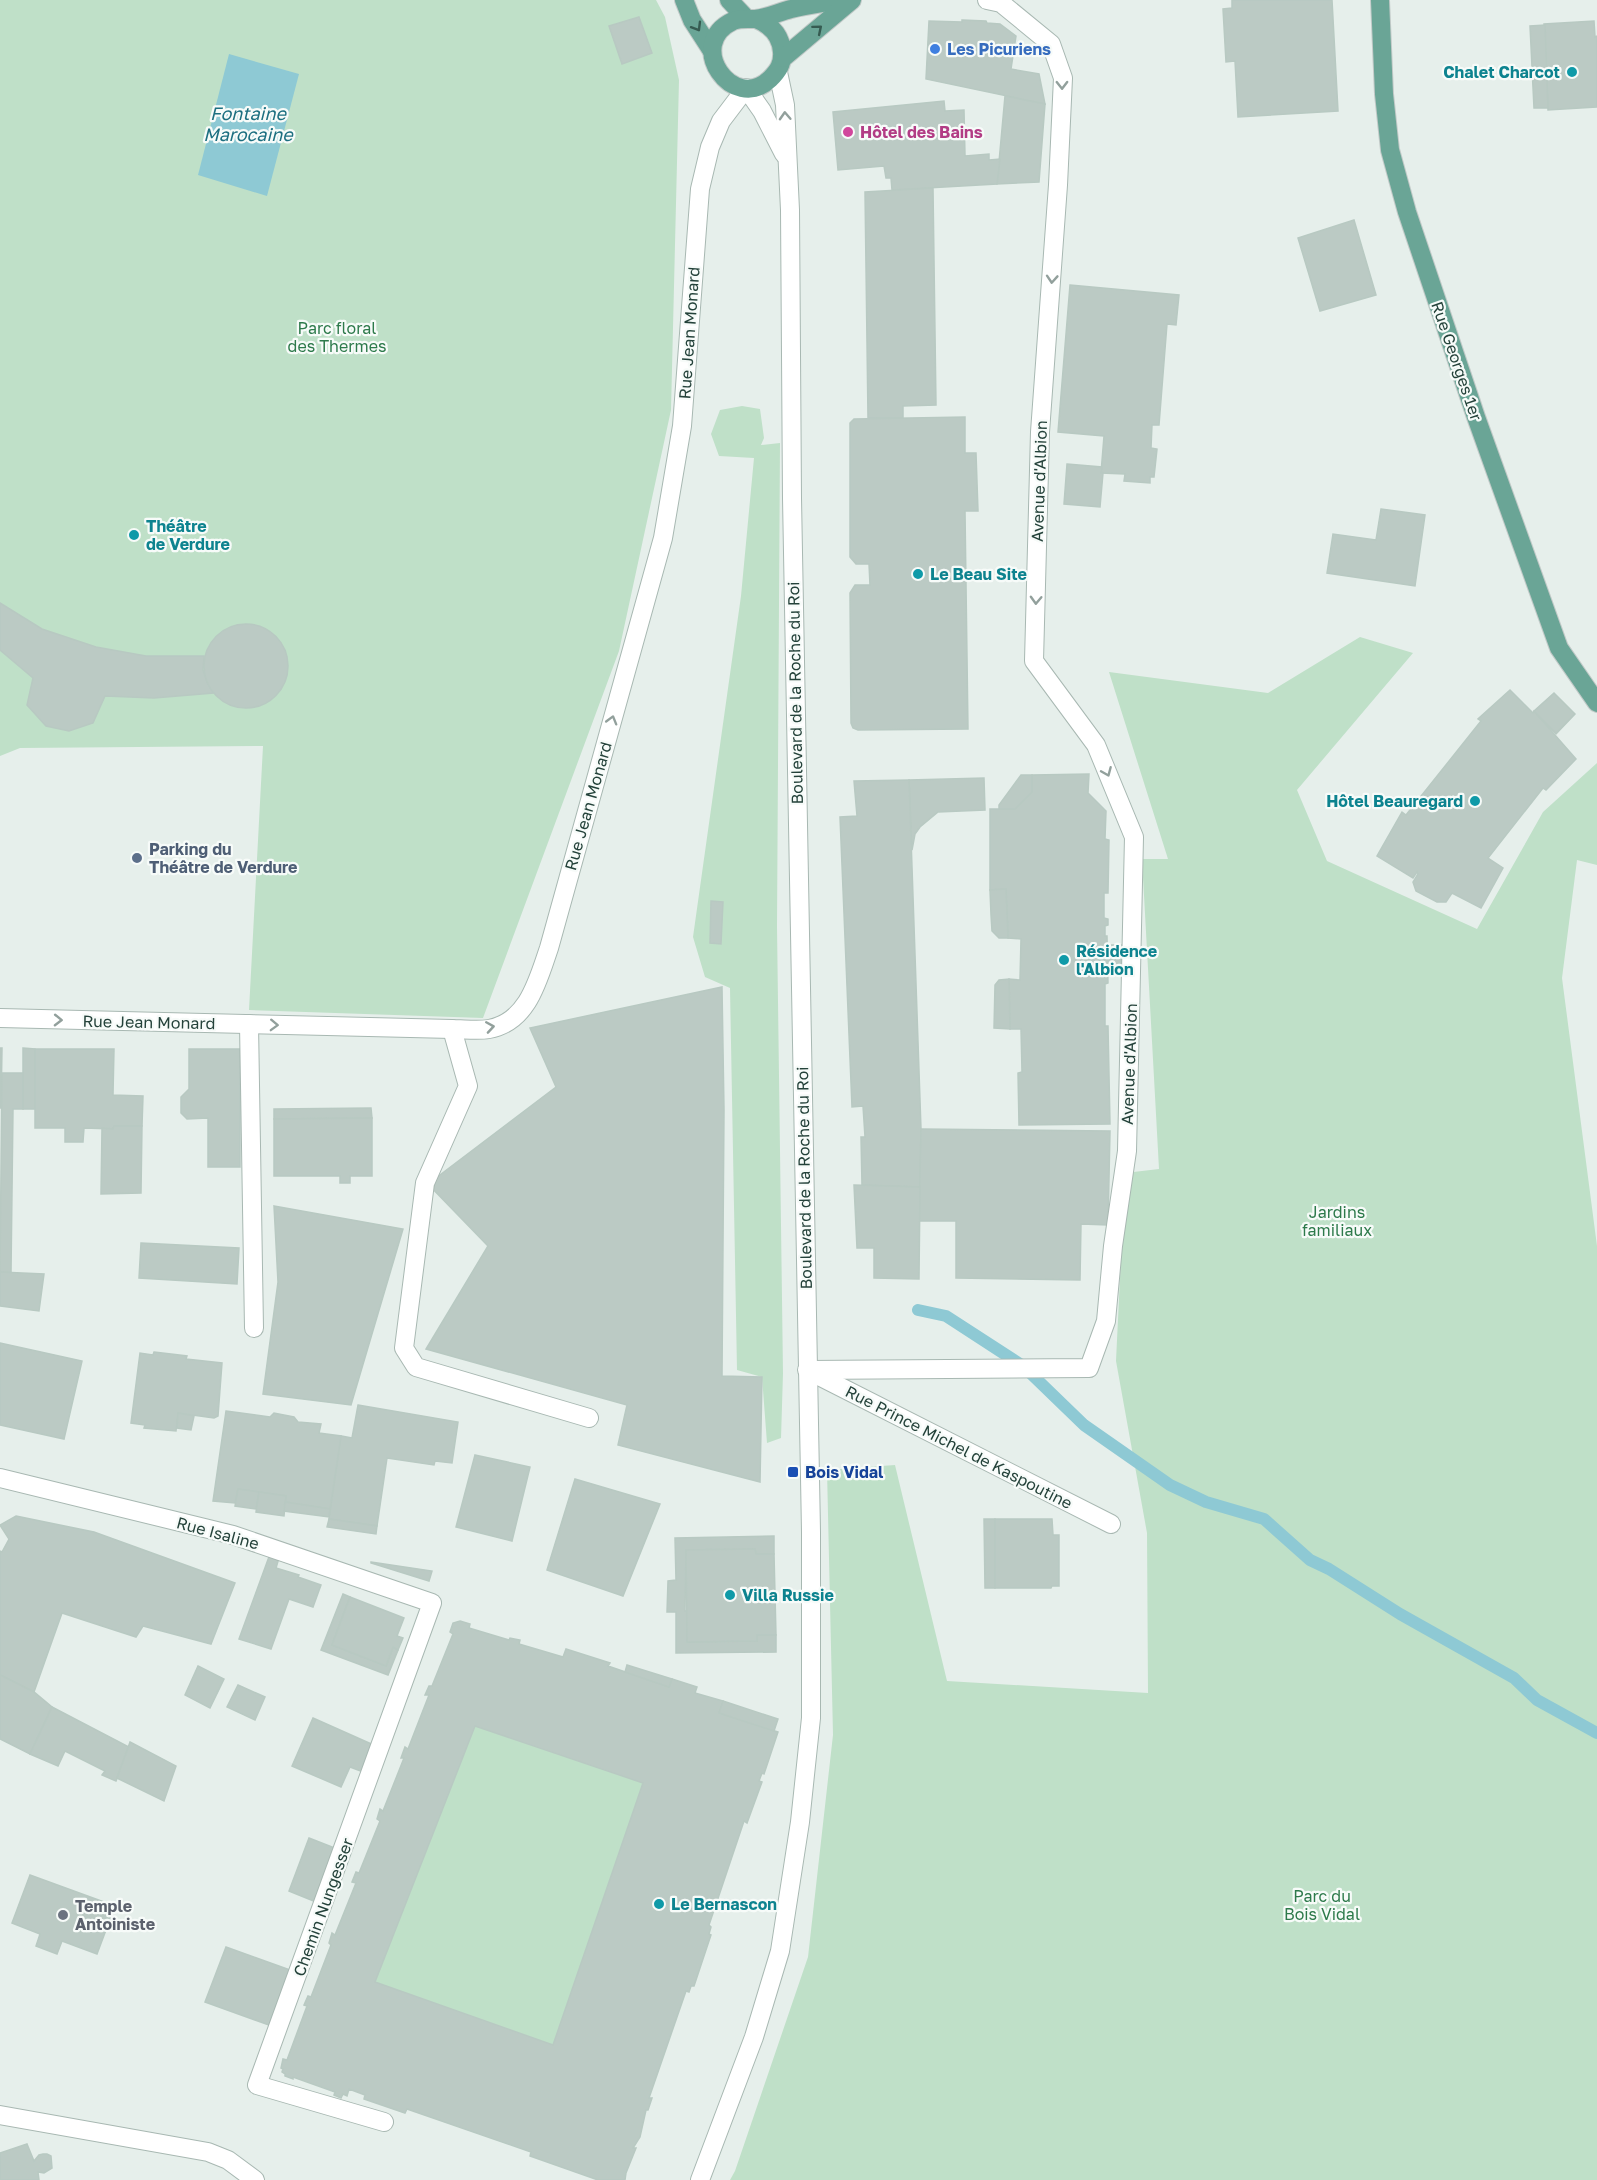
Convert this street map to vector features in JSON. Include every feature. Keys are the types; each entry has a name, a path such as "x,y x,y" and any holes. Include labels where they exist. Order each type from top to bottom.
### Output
{"main road":[{"path":"684,0 692,20 712,51"},
{"path":"729,0 751,18 768,24 777,33 782,45 780,65"},
{"path":"840,0 733,21 723,28 715,39 712,51 714,65 722,77 733,85 747,88 764,84 780,65 852,0"},
{"name":"Rue Georges 1er","path":"1380,0 1384,94 1390,150 1407,212 1476,417 1558,648 1597,703"}],"street":[{"name":"Avenue d'Albion","path":"807,1370 1089,1368 1106,1321 1113,1246 1127,1151 1134,837 1096,745 1034,661 1040,432 1058,195 1063,78 1051,44 1001,3 987,0"},
{"name":"Boulevard de la Roche du Roi","path":"700,2180 754,2037 780,1951 800,1822 811,1718 811,1532 792,498 790,210 785,105 780,65"},
{"name":"Boulevard de la Roche du Roi","path":"747,88 762,111 788,161"},
{"name":"Rue Jean Monard","path":"0,1018 488,1029 505,1024 521,1012 536,985 549,948 663,538 682,426 702,178 710,147 721,121 747,88"},
{"path":"249,1024 254,1328"},
{"path":"452,1029 468,1086 425,1183 404,1348 416,1367 589,1418"},
{"name":"Rue Prince Michel de Kaspoutine","path":"807,1370 1111,1524"},
{"name":"Rue Isaline","path":"0,1478 233,1534 432,1603"},
{"name":"Chemin Nungesser","path":"384,2122 257,2085 432,1603"},
{"path":"0,2115 208,2152 228,2160 255,2180"}],"green space":[{"name":"Parc floral des Thermes","path":"0,0 656,0 665,17 679,80 671,410 619,651 483,1018 249,1010 263,746 20,748 0,756"},
{"path":"742,406 760,409 764,438 761,445 780,443 777,927 783,1373 781,1438 767,1443 762,1377 737,1370 730,988 705,977 693,937 741,596 754,458 719,456 711,434 720,410"},
{"name":"Parc du Bois Vidal","path":"1360,637 1413,653 1297,790 1327,861 1477,929 1543,812 1597,763 1597,865 1577,860 1562,978 1597,1246 1597,2180 730,2180 808,1957 833,1735 827,1470 895,1465 947,1681 1148,1693 1147,1533 1116,1361 1125,1173 1159,1169 1142,859 1168,859 1109,672 1268,693"},
{"path":"475,1726 643,1783 553,2045 375,1982"}],"water":[{"name":"Fontaine Marocaine","path":"229,54 299,74 267,196 198,175"}],"building":[{"path":"1232,0 1332,0 1338,111 1238,117 1235,61 1226,62 1223,9 1232,8"},
{"path":"639,17 652,53 622,64 609,26"},
{"path":"962,20 1000,24 1016,36 1011,69 1039,74 1045,104 926,79 929,21 962,22"},
{"name":"Chalet Charcot","path":"1594,21 1595,37 1597,36 1597,107 1548,110 1544,24"},
{"path":"1545,25 1548,108 1534,108 1530,26"},
{"path":"1005,96 1045,104 1039,182 997,184"},
{"path":"944,101 945,111 964,110 965,156 989,154 989,160 1000,159 997,184 892,190 891,178 886,178 884,166 838,170 833,112"},
{"path":"933,188 936,405 903,406 903,418 868,418 865,192"},
{"path":"1354,220 1376,295 1320,311 1298,238"},
{"path":"1070,285 1179,295 1176,325 1167,324 1159,425 1152,425 1151,448 1157,449 1154,477 1150,477 1150,483 1124,481 1125,474 1101,473 1104,436 1058,432"},
{"name":"Le Beau Site","path":"965,417 965,453 976,453 978,511 965,511 968,729 858,730 853,728 851,723 850,593 855,585 870,585 869,564 856,564 850,557 850,423 854,419"},
{"path":"1067,464 1102,467 1100,507 1064,504"},
{"path":"1381,509 1425,515 1415,586 1327,573 1333,534 1376,540"},
{"path":"0,603 42,629 96,647 146,656 204,656 203,670 213,693 154,698 105,696 93,723 69,731 46,726 27,705 33,678 0,650"},
{"path":"238,624 254,624 270,631 281,642 288,658 285,682 276,696 254,708 238,708 222,701 211,690 204,674 204,658 211,642 222,631"},
{"name":"Hôtel Beauregard","path":"1510,690 1533,713 1534,711 1576,759 1546,790 1543,788 1488,858 1503,868 1481,908 1452,893 1446,902 1437,902 1416,891 1413,882 1417,872 1413,878 1377,856 1402,812 1406,815 1481,721 1478,719"},
{"path":"1554,693 1575,714 1556,734 1534,711"},
{"name":"Résidence l'Albion","path":"1089,774 1088,793 1106,811 1105,839 1109,840 1108,893 1104,893 1104,918 1108,919 1108,925 1105,926 1108,983 1105,984 1105,1026 1108,1026 1110,1124 1019,1125 1018,1073 1022,1072 1021,1029 1010,1029 1009,979 1020,980 1021,939 1008,938 1006,889 990,890 990,809 1015,809 1032,792 1032,775"},
{"path":"1021,775 1032,775 1032,792 1015,809 999,809 999,805"},
{"path":"984,778 985,810 938,812 915,834 912,850 909,780"},
{"path":"909,780 921,1129 920,1187 862,1185 861,1137 865,1137 863,1106 852,1107 840,817 857,816 854,781"},
{"path":"1006,889 1008,938 999,938 992,931 990,890"},
{"path":"711,901 723,902 721,944 710,943"},
{"path":"1108,945 1130,945 1131,974 1108,974"},
{"path":"1009,979 1010,1029 994,1028 995,985 999,980"},
{"path":"722,987 724,1110 722,1376 762,1377 760,1482 618,1445 627,1405 426,1349 488,1246 428,1184 556,1087 530,1028"},
{"path":"0,1048 2,1048 1,1108 0,1108"},
{"path":"23,1048 35,1049 35,1109 23,1109"},
{"path":"35,1049 114,1049 113,1095 143,1096 142,1126 114,1126 113,1129 84,1128 83,1142 65,1142 65,1128 35,1128"},
{"path":"189,1049 240,1049 240,1167 208,1167 208,1118 187,1119 181,1113 181,1097 189,1089"},
{"path":"2,1073 23,1073 23,1109 13,1109 11,1273 0,1272"},
{"path":"371,1108 372,1118 274,1119 274,1109"},
{"path":"372,1118 372,1176 350,1176 350,1183 340,1183 340,1176 274,1176 274,1119"},
{"path":"114,1126 142,1126 141,1193 101,1194 102,1128 113,1129"},
{"path":"921,1129 1110,1131 1108,1225 1081,1224 1080,1280 956,1278 956,1221 919,1221"},
{"path":"854,1185 920,1187 919,1279 874,1278 874,1248 857,1248"},
{"path":"274,1206 403,1229 351,1405 263,1394 278,1282"},
{"path":"141,1243 239,1248 237,1284 139,1278"},
{"path":"0,1272 44,1274 39,1311 0,1306"},
{"path":"0,1343 82,1361 64,1439 0,1425"},
{"path":"154,1352 187,1356 186,1359 222,1363 218,1416 214,1418 178,1413 176,1431 144,1428 145,1425 131,1423 140,1353 153,1355"},
{"path":"358,1405 458,1422 452,1463 435,1461 434,1465 387,1458 377,1526 329,1519 341,1436 352,1438"},
{"path":"226,1411 270,1417 274,1413 294,1417 298,1422 321,1424 319,1433 341,1436 330,1509 285,1502 286,1496 238,1489 235,1503 213,1501"},
{"path":"178,1413 194,1416 191,1430 177,1428"},
{"path":"475,1455 530,1467 512,1541 456,1527"},
{"path":"575,1479 660,1504 623,1596 547,1570"},
{"path":"238,1489 259,1492 256,1509 235,1506"},
{"path":"259,1492 286,1496 284,1516 256,1512"},
{"path":"285,1502 330,1509 329,1517 284,1511"},
{"path":"16,1516 94,1532 235,1583 211,1644 143,1626 136,1637 62,1613 34,1692 0,1675 0,1551 2,1552 9,1539 0,1525"},
{"path":"329,1519 377,1526 376,1534 327,1527"},
{"path":"984,1519 995,1519 995,1588 985,1588"},
{"path":"995,1519 1052,1519 1053,1535 1059,1535 1059,1586 995,1588"},
{"path":"774,1536 774,1554 756,1554 755,1549 686,1550 685,1611 687,1611 687,1642 757,1641 757,1635 776,1635 776,1652 676,1653 676,1612 667,1612 668,1581 676,1580 675,1538"},
{"name":"Villa Russie","path":"755,1549 756,1554 774,1554 776,1635 757,1635 757,1641 687,1642 686,1550"},
{"path":"270,1554 279,1558 276,1568 321,1585 313,1607 289,1599 271,1649 239,1639"},
{"path":"371,1562 432,1571 429,1581"},
{"path":"343,1594 350,1597 332,1645 386,1666 393,1647 398,1650 388,1675 321,1650"},
{"path":"350,1597 404,1618 397,1636 403,1638 398,1650 393,1647 386,1666 332,1645"},
{"name":"Le Bernascon","path":"460,1621 470,1624 469,1628 509,1640 510,1638 520,1640 519,1644 563,1657 566,1649 610,1663 608,1666 669,1687 672,1679 697,1687 695,1693 723,1701 719,1713 778,1732 764,1774 762,1773 759,1781 762,1782 747,1823 744,1821 709,1925 711,1935 694,1986 691,1986 689,1992 686,1991 649,2098 652,2098 646,2110 640,2137 633,2148 636,2148 625,2180 598,2180 530,2156 531,2152 407,2109 405,2113 364,2099 365,2095 349,2089 347,2096 343,2094 341,2098 334,2095 335,2092 285,2076 282,2072 283,2059 287,2060 307,2006 304,2005 308,1996 311,1997 331,1945 329,1943 332,1933 335,1935 356,1883 352,1882 356,1872 359,1873 380,1821 377,1819 380,1809 383,1811 404,1758 401,1758 405,1747 408,1749 429,1695 425,1695 429,1686 432,1686 453,1634 450,1632 453,1623","holes":["475,1726 643,1783 553,2045 375,1982"]},
{"path":"627,1665 672,1679 669,1687 625,1672"},
{"path":"198,1666 224,1679 210,1708 185,1695"},
{"path":"0,1675 34,1692 52,1707 30,1754 0,1739"},
{"path":"238,1685 265,1697 255,1720 227,1707"},
{"path":"723,1701 778,1719 774,1731 719,1713"},
{"path":"52,1707 129,1747 116,1781 102,1775 105,1771 65,1751 58,1766 30,1754"},
{"path":"313,1718 378,1747 366,1773 350,1767 341,1787 292,1766"},
{"path":"130,1742 176,1766 164,1801 117,1778"},
{"path":"309,1838 337,1849 316,1902 289,1891"},
{"name":"Temple Antoiniste","path":"30,1875 115,1906 97,1954 62,1941 57,1954 36,1946 40,1934 12,1923"},
{"path":"226,1947 290,1970 269,2025 205,2002"},
{"path":"27,2144 34,2161 39,2155 51,2156 52,2168 44,2173 38,2172 39,2180 0,2180 0,2153"}],"waterway":[{"path":"918,1310 946,1316 1023,1366 1084,1425 1170,1485 1206,1502 1264,1519 1310,1560 1514,1678 1537,1700 1597,1733"}],"place":[{"name":"Les Picuriens","path":"935,49"},
{"name":"Chalet Charcot","path":"1572,72"},
{"name":"Hôtel des Bains","path":"848,132"},
{"name":"Théâtre de Verdure","path":"134,535"},
{"name":"Le Beau Site","path":"918,574"},
{"name":"Hôtel Beauregard","path":"1475,801"},
{"name":"Parking du Théâtre de Verdure","path":"137,858"},
{"name":"Résidence l'Albion","path":"1064,960"},
{"name":"Bois Vidal","path":"793,1472"},
{"name":"Villa Russie","path":"730,1595"},
{"name":"Le Bernascon","path":"659,1904"},
{"name":"Temple Antoiniste","path":"63,1915"}],"park label":[{"name":"Jardins familiaux","path":"1337,1221"}]}
